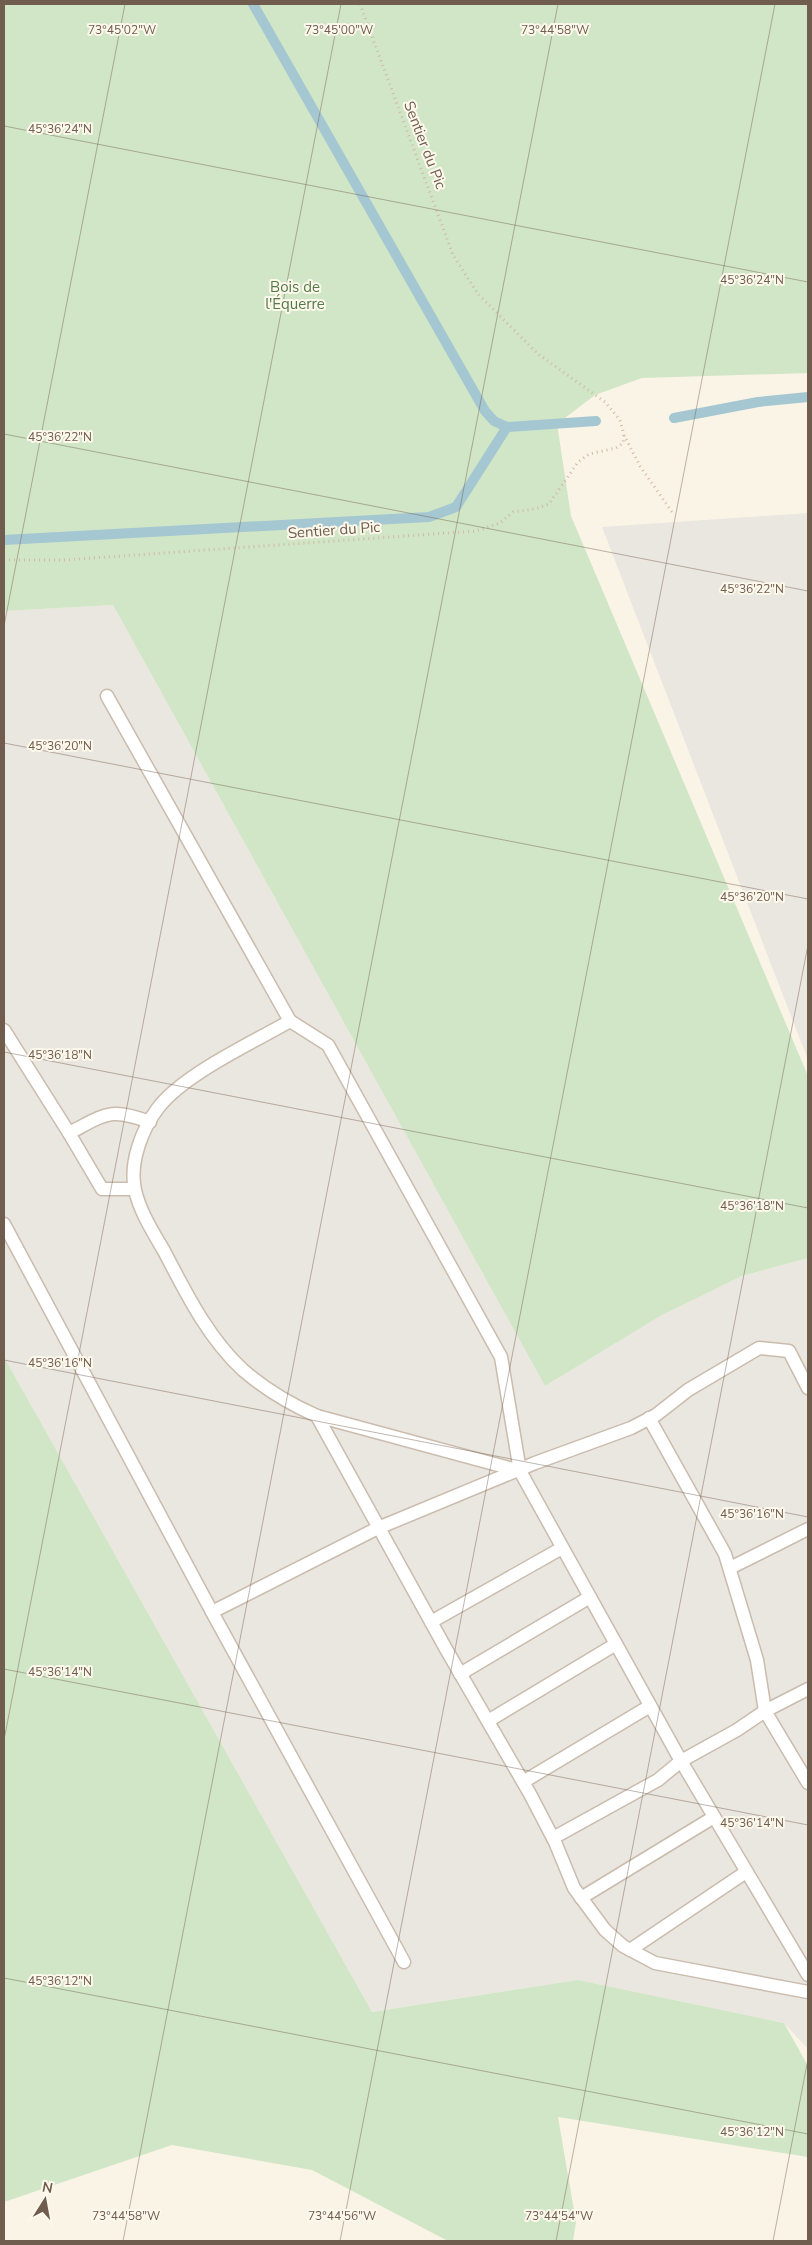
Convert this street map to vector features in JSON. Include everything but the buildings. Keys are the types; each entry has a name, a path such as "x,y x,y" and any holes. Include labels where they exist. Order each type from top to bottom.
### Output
{"lane":[{"path":"107,696 290,1021 328,1045 501,1356 520,1471 680,1761 808,1976"},
{"path":"290,1021 187,1081 162,1104 150,1122 137,1150 134,1189 141,1211 193,1304 223,1348 242,1369 264,1388 287,1402 317,1416 520,1471"},
{"path":"4,1030 102,1188 134,1189"},
{"path":"69,1133 104,1114 113,1112 150,1122"},
{"path":"4,1224 212,1612 404,1962"},
{"path":"212,1612 378,1528 520,1471 535,1463 631,1428 649,1418 688,1390 759,1348 789,1351 804,1368 808,1388"},
{"path":"317,1416 460,1674 523,1782 552,1838 574,1888 605,1930 630,1950 654,1963 808,1992"},
{"path":"649,1418 725,1554 757,1660 765,1711 808,1783"},
{"path":"730,1568 808,1529"},
{"path":"431,1622 562,1548"},
{"path":"460,1674 590,1597"},
{"path":"488,1721 616,1644"},
{"path":"552,1838 658,1780 680,1761 808,1688"},
{"path":"523,1782 650,1706"},
{"path":"581,1898 714,1818"},
{"path":"630,1950 746,1872"}],"path":[{"name":"Sentier du Pic","path":"360,4 453,255 478,294 538,354 605,402 620,420 624,435 640,466 674,515"},
{"name":"Sentier du Pic","path":"4,560 64,560 476,531 500,523 513,512 535,510 549,504 578,462 589,454 616,448 623,443 624,435"}],"shaded area":[{"path":"808,513 808,1060 602,527"},
{"path":"113,605 545,1386 662,1315 742,1276 808,1258 808,2049 784,2023 578,1980 372,2012 4,1357 4,611"}],"green space":[{"name":"Bois de l'Équerre","path":"4,4 808,4 808,373 642,378 595,395 557,424 571,516 808,1076 808,1258 742,1276 662,1315 545,1386 113,605 4,611"},
{"path":"4,1357 372,2012 578,1980 784,2023 808,2066 808,2157 558,2117 576,2222 573,2241 448,2241 312,2170 172,2145 4,2202"}],"waterway":[{"path":"253,4 485,411 494,421 507,427 596,421"},
{"path":"674,418 758,402 808,397"},
{"path":"4,540 429,517 456,507 507,427"}]}
